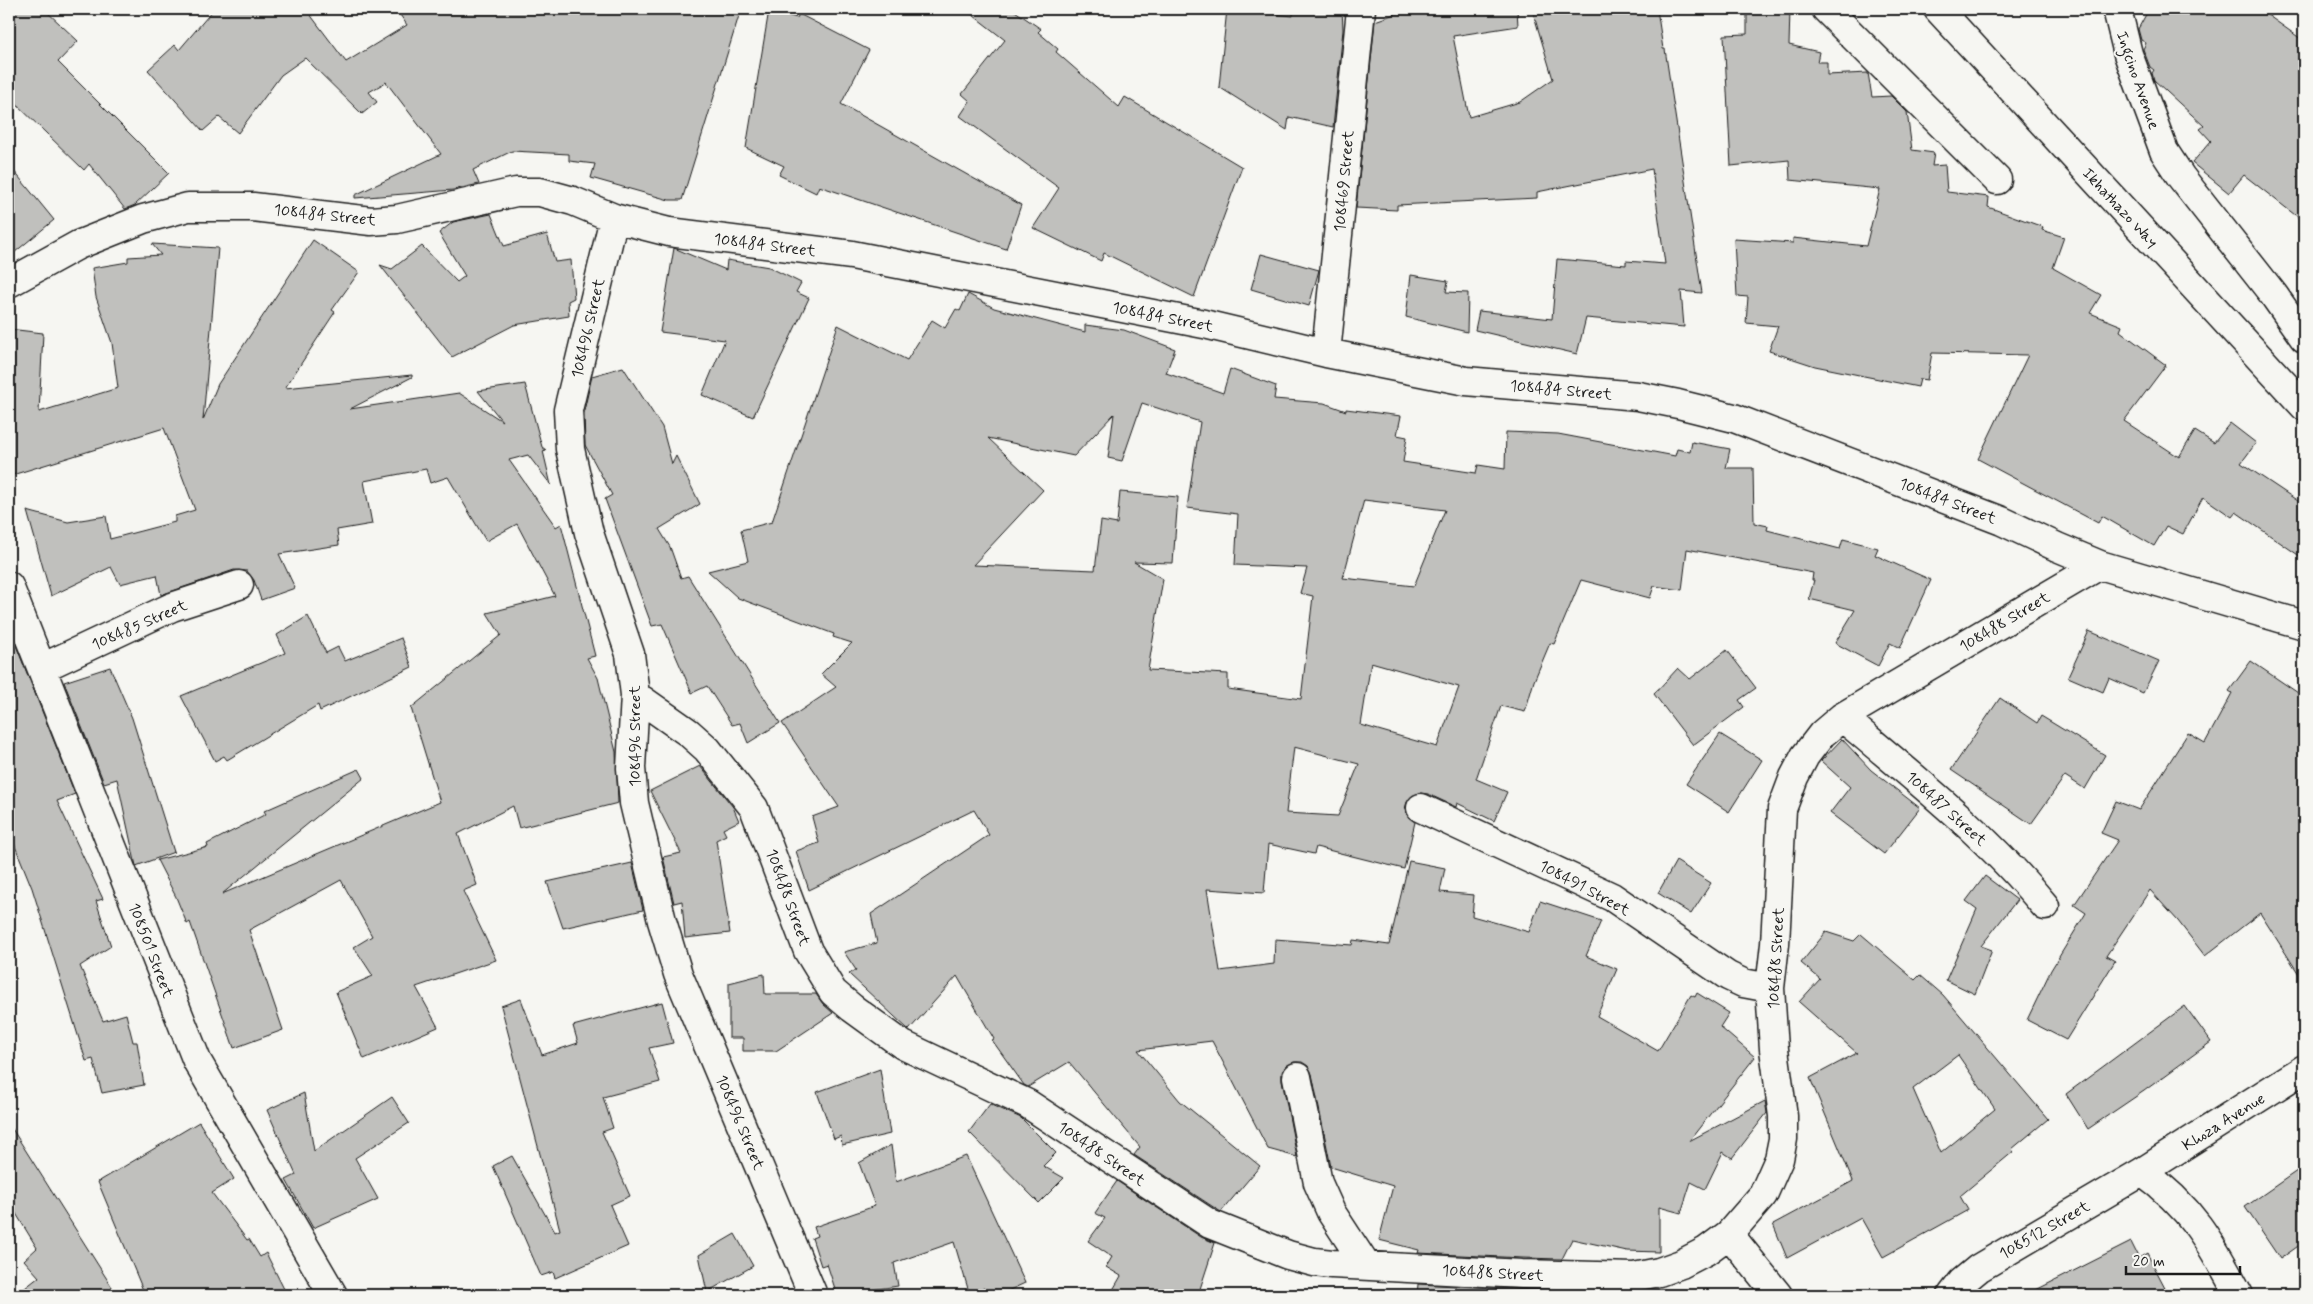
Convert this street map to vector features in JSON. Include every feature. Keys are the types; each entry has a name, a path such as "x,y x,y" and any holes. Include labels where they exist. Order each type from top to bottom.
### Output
{"street":[{"name":"108469 Street","path":"1326,352 1361,9"},
{"path":"1826,9 1997,180"},
{"name":"Ikhathazo Way","path":"1938,9 2304,406"},
{"name":"Ingcino Avenue","path":"2117,9 2128,54 2164,151 2181,177 2273,294 2304,338"},
{"name":"108484 Street","path":"9,283 78,245 143,219 188,207 252,207 371,221 397,219 516,192 540,192 572,201 614,218 670,232 852,255 1204,324 1466,381 1638,396 1734,418 2002,521 2100,565 2304,625"},
{"name":"108496 Street","path":"614,218 568,410 567,428 589,533 630,654 635,695 632,768 634,803 662,921 678,974 813,1295"},
{"name":"108488 Street","path":"635,695 689,733 707,749 754,808 808,950 833,992 878,1029 923,1056 986,1082 1028,1104 1210,1224 1271,1249 1314,1262 1522,1274 1634,1277 1659,1272 1681,1264 1729,1234 1763,1195 1779,1159 1783,1139 1783,1116 1774,1049 1770,988 1775,944 1782,810 1794,777 1805,756 1822,734 1842,717 2100,565"},
{"name":"108485 Street","path":"42,668 172,607 239,585"},
{"name":"108501 Street","path":"9,586 196,1061 334,1295"},
{"name":"108487 Street","path":"1842,717 1977,833 2011,866 2045,906"},
{"name":"108491 Street","path":"1422,808 1612,897 1728,976 1743,983 1770,988"},
{"name":"Khoza Avenue","path":"2142,1172 2304,1070"},
{"path":"1297,1077 1318,1183 1331,1212 1365,1264"},
{"path":"2142,1172 2166,1189 2190,1213 2210,1241 2239,1295"},
{"name":"108512 Street","path":"1952,1295 1962,1282 1978,1268 2142,1172"},
{"path":"1729,1234 1778,1295"}],"building":[{"path":"9,9 44,9 78,41 58,62 169,173 135,205 125,209 89,164 84,170 9,97"},
{"path":"214,9 306,9 346,62 407,25 396,9 741,9 682,200 669,200 591,178 595,164 569,161 569,154 512,151 473,170 479,184 453,190 355,198 355,195 441,154 386,82 369,92 377,102 362,114 305,58 281,75 238,133 219,117 203,131 148,70 175,45 179,50"},
{"path":"965,9 1012,9 1041,29 1038,32 1058,49 1056,52 1119,107 1125,97 1242,167 1194,297 1104,253 1101,261 1033,228 1059,188 960,116 970,101 962,94 1005,40"},
{"path":"1227,9 1293,16 1293,9 1342,9 1343,30 1333,127 1289,117 1287,130 1219,87"},
{"path":"1409,9 1517,9 1518,26 1453,36 1469,117 1520,102 1553,79 1532,9 1657,9 1663,49 1665,49 1702,293 1681,291 1684,327 1586,318 1577,354 1475,330 1479,311 1552,319 1557,259 1626,265 1626,261 1665,264 1652,169 1537,192 1537,198 1397,205 1397,210 1356,208 1375,21"},
{"path":"1747,9 1790,9 1789,45 1819,52 1817,62 1827,62 1827,75 1868,73 1872,97 1891,96 1907,112 1912,150 1934,153 1932,166 1945,165 1947,192 1989,197 1988,207 2043,227 2042,230 2064,237 2053,268 2101,295 2090,313 2122,326 2120,331 2166,365 2124,421 2179,457 2195,431 2214,443 2230,423 2256,443 2241,463 2304,505 2304,559 2236,512 2232,517 2203,497 2183,534 2166,526 2154,546 2102,516 2098,523 1978,459 2028,355 1932,353 1927,380 1920,379 1918,387 1815,366 1769,351 1778,326 1746,323 1748,297 1737,296 1734,239 1793,243 1793,238 1866,246 1880,189 1790,180 1789,160 1731,166 1724,35 1747,34"},
{"path":"2149,9 2259,9 2304,41 2304,222 2244,175 2229,193 2192,163 2211,141 2200,129 2204,126 2154,80 2152,73 2154,70 2150,67 2143,49 2146,43 2141,40 2138,29"},
{"path":"769,10 797,18 799,14 869,50 841,104 1021,205 1006,249 819,186 816,193 779,175 784,166 746,148"},
{"path":"9,165 54,220 9,257"},
{"path":"491,214 504,246 547,234 555,262 571,260 574,298 568,301 569,316 514,325 452,357 380,265 392,269 422,246 457,282 465,276 439,233 453,222"},
{"path":"313,240 359,272 332,310 335,312 285,388 412,375 412,377 350,409 459,393 502,421 478,391 525,384 542,447 546,450 543,451 551,485 528,455 509,460 556,527 561,524 595,656 587,658 598,678 616,752 618,803 519,828 513,806 458,834 477,885 463,891 496,960 416,987 438,1027 364,1059 336,992 373,976 354,947 372,936 341,880 249,930 283,1030 234,1048 190,922 187,924 157,860 208,847 207,844 266,814 264,811 359,769 364,778 222,894 440,802 411,708 501,635 487,613 555,596 517,524 486,541 448,477 430,483 426,469 364,481 372,524 337,530 339,545 279,554 295,588 261,600 254,580 247,571 234,570 161,595 157,575 120,584 111,567 51,596 27,511 68,522 106,516 110,539 175,522 175,516 195,510 164,428 9,476 9,329 43,333 39,412 118,388 112,343 96,297 92,268 128,262 128,257 161,255 152,244 218,248 203,420 218,384"},
{"path":"674,248 726,270 727,260 769,267 801,283 796,292 809,298 753,417 702,395 725,340 660,332"},
{"path":"1261,254 1319,270 1309,306 1251,289"},
{"path":"1411,275 1448,281 1446,292 1468,293 1467,332 1406,317"},
{"path":"968,294 994,308 1085,332 1085,325 1124,330 1175,349 1166,373 1223,393 1230,369 1276,386 1274,399 1324,403 1346,411 1346,409 1401,416 1397,435 1407,437 1403,462 1476,473 1478,465 1505,469 1506,432 1558,434 1675,456 1677,449 1690,452 1692,442 1730,449 1726,468 1753,468 1754,523 1768,526 1767,530 1840,549 1843,539 1878,548 1875,555 1931,580 1900,648 1890,643 1878,666 1835,643 1855,610 1809,599 1814,580 1812,580 1813,573 1687,549 1682,590 1654,586 1650,598 1581,580 1554,644 1550,643 1534,681 1525,712 1501,706 1476,779 1507,792 1494,821 1457,803 1456,807 1428,794 1419,793 1412,796 1407,802 1405,809 1408,817 1415,822 1404,869 1316,847 1314,854 1268,844 1264,893 1207,889 1220,971 1274,964 1275,939 1352,945 1353,940 1389,945 1409,861 1445,868 1440,892 1474,895 1472,916 1529,932 1540,901 1601,921 1586,956 1617,969 1597,1016 1658,1051 1691,995 1695,997 1697,993 1729,1013 1720,1027 1755,1057 1689,1141 1765,1101 1767,1113 1732,1158 1723,1152 1705,1189 1691,1182 1681,1213 1659,1207 1659,1252 1627,1251 1572,1239 1562,1259 1523,1258 1418,1253 1419,1250 1379,1240 1393,1186 1331,1167 1312,1074 1308,1066 1302,1062 1294,1062 1286,1066 1282,1072 1297,1157 1268,1149 1212,1041 1138,1050 1180,1101 1260,1166 1221,1212 1134,1155 1140,1147 1069,1062 1028,1087 1024,1085 992,1040 994,1039 957,976 909,1030 849,974 856,970 844,952 877,943 871,914 989,835 974,810 809,890 796,851 819,843 812,817 839,807 782,723 836,687 821,674 852,643 833,637 834,634 738,598 708,571 748,561 741,530 772,522 838,325 907,360 932,320 945,328 956,309 960,311","holes":["1142,403 1200,422 1187,508 1238,514 1235,565 1307,568 1300,593 1313,596 1301,699 1228,689 1228,674 1148,670 1163,579 1134,562 1173,563 1178,497 1120,492 1117,524 1101,521 1095,570 973,565 1043,490 988,438 1074,456 1114,414 1108,458 1122,461","1364,500 1445,510 1414,586 1343,578","1371,662 1459,687 1437,747 1361,725","1294,747 1359,764 1338,816 1286,813"]},
{"path":"623,367 662,427 672,464 676,456 700,504 659,529 670,547 681,578 688,576 780,723 748,743 740,723 732,725 707,686 692,693 662,624 652,626 605,499 612,495 585,445 584,411 592,376"},
{"path":"308,616 326,653 338,647 345,661 401,638 412,667 320,711 318,705 227,760 224,756 215,761 181,696 285,653 277,635"},
{"path":"9,628 75,794 57,801 103,899 96,901 111,946 80,966 103,1021 126,1014 133,1042 137,1042 144,1085 102,1093 93,1059 86,1061 32,888 15,846 9,819"},
{"path":"2089,631 2159,661 2143,693 2109,678 2103,692 2068,677"},
{"path":"1727,650 1756,688 1739,700 1744,707 1693,745 1654,694 1678,668 1690,679"},
{"path":"2251,661 2304,697 2304,982 2260,913 2205,956 2178,921 2150,890 2106,956 2115,961 2066,1040 2027,1020 2051,970 2086,913 2074,905 2118,840 2101,833 2116,801 2139,810 2188,733 2205,743 2232,693 2229,691"},
{"path":"110,667 132,718 174,852 136,866 117,779 104,783 64,682"},
{"path":"2000,698 2037,723 2041,716 2105,755 2085,789 2065,776 2031,824 1951,770"},
{"path":"1720,734 1762,760 1729,812 1686,784"},
{"path":"1842,739 1871,770 1920,808 1884,854 1830,813 1850,787 1821,761"},
{"path":"700,766 733,807 739,821 723,829 726,835 716,840 730,933 685,938 682,901 674,903 663,857 681,853 650,791"},
{"path":"1676,861 1711,883 1691,914 1658,893"},
{"path":"632,863 643,910 563,928 547,882"},
{"path":"1985,876 2017,900 1981,946 1992,950 1975,994 1946,980 1977,909 1966,901"},
{"path":"1826,932 1854,941 1861,934 1915,980 1920,975 1943,995 2048,1119 2012,1149 2014,1151 1960,1196 1968,1210 1883,1257 1861,1218 1787,1258 1773,1224 1853,1181 1810,1078 1857,1053 1799,1002 1820,979 1801,963","holes":["1958,1055 1995,1109 1941,1153 1913,1089"]},
{"path":"764,974 765,994 816,994 833,1013 776,1051 743,1051 743,1038 729,1038 729,983"},
{"path":"521,999 542,1055 578,1043 573,1026 662,1002 673,1043 649,1048 660,1082 603,1097 613,1128 602,1132 630,1196 610,1205 628,1246 555,1278 553,1272 541,1276 493,1166 512,1156 555,1232 560,1230 501,1006"},
{"path":"2185,1006 2211,1042 2088,1129 2066,1094"},
{"path":"880,1069 890,1134 842,1145 841,1136 834,1139 817,1092"},
{"path":"304,1093 314,1151 392,1097 409,1123 355,1158 378,1199 313,1228 286,1180 296,1175 267,1110"},
{"path":"990,1104 1021,1118 1056,1153 1043,1166 1064,1178 1039,1203 969,1132"},
{"path":"199,1122 234,1179 212,1193 247,1240 249,1239 260,1257 266,1253 287,1295 145,1295 98,1182"},
{"path":"9,1124 117,1295 16,1295 39,1277 24,1260 37,1248 9,1202"},
{"path":"891,1145 896,1182 966,1156 1025,1283 999,1295 988,1295 984,1288 969,1292 954,1242 894,1263 898,1286 837,1295 827,1264 821,1266 812,1238 817,1236 814,1227 875,1206 859,1163"},
{"path":"2304,1166 2304,1242 2280,1259 2245,1207"},
{"path":"1117,1181 1201,1237 1215,1243 1198,1295 1110,1295 1121,1276 1106,1267 1112,1257 1088,1241 1105,1218 1095,1213"},
{"path":"735,1234 753,1266 707,1292 699,1255"},
{"path":"2131,1242 2139,1258 2147,1253 2169,1295 2026,1295"},
{"path":"1418,1284 1556,1291 1556,1295 1417,1295"}]}
